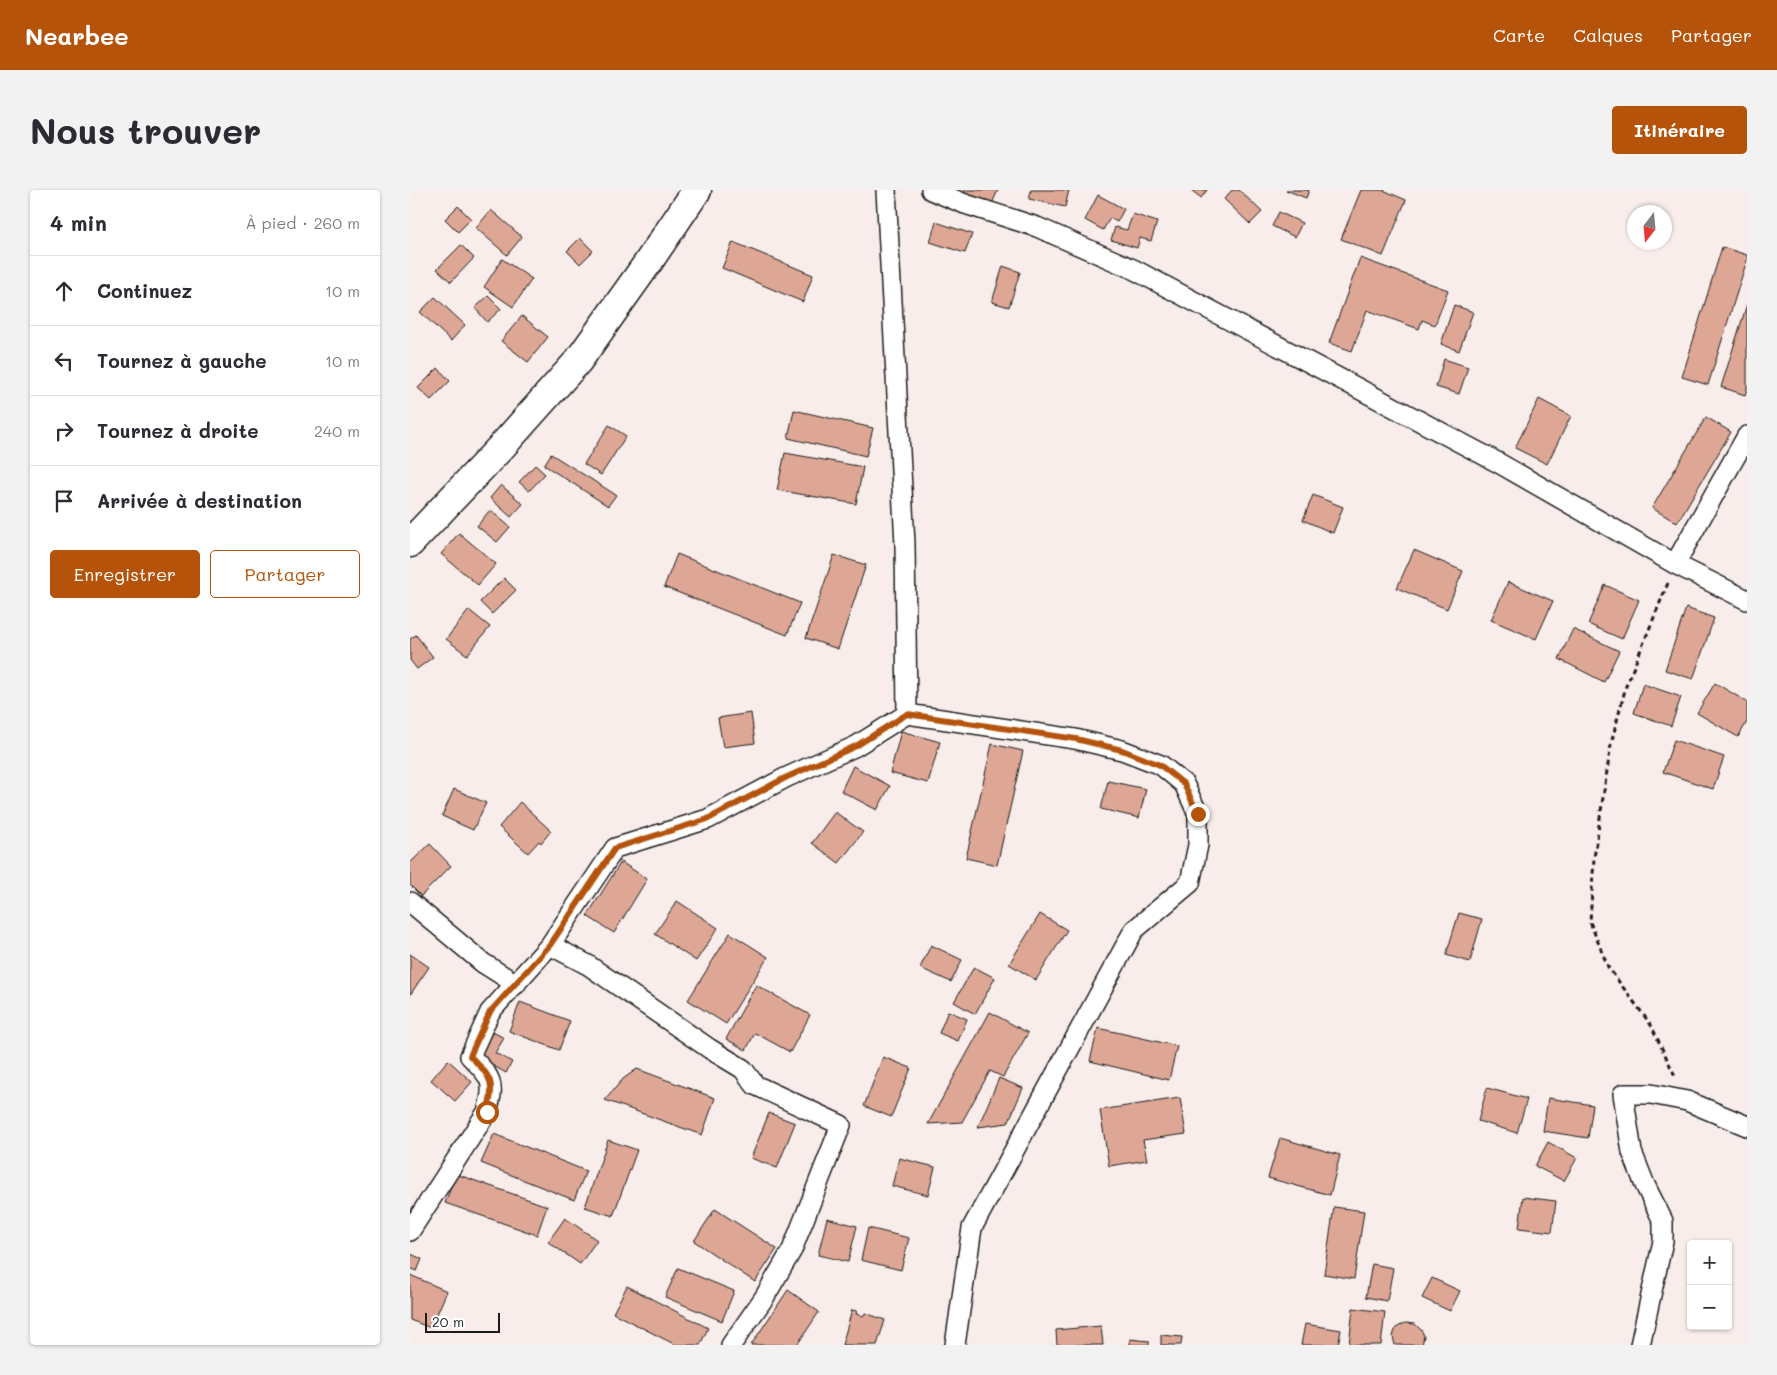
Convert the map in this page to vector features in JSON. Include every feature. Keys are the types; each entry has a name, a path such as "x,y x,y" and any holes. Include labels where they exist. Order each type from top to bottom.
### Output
{"street":[{"path":"410,543 504,444 578,361 697,190"},
{"path":"886,190 905,544 907,714"},
{"path":"931,190 964,204 1037,227 1133,268 1497,462 1675,564 1747,600"},
{"path":"1675,564 1747,436"},
{"path":"410,1231 487,1112 492,1094 489,1075 470,1056 490,1012 550,945 615,848 708,819 785,778 856,746 907,714 1076,739 1122,750 1160,765 1184,784 1198,814 1198,845 1190,883 1134,930 972,1228 955,1345"},
{"path":"410,902 483,963 516,984"},
{"path":"550,945 588,965 710,1049 743,1069 755,1085 841,1125 792,1250 764,1298 731,1345"},
{"path":"1640,1345 1663,1242 1663,1221 1645,1185 1632,1152 1623,1094 1651,1094 1686,1101 1747,1126"}],"path":[{"path":"1675,564 1626,686 1611,744 1594,858 1590,922 1608,967 1651,1025 1686,1101"}],"building":[{"path":"965,190 998,190 991,206 964,193"},
{"path":"1031,190 1069,190 1065,207 1029,199"},
{"path":"1191,190 1207,190 1201,198"},
{"path":"1232,190 1239,190 1262,212 1250,224 1224,199"},
{"path":"1286,190 1309,190 1306,198"},
{"path":"1361,190 1383,190 1406,200 1383,256 1341,239"},
{"path":"1098,195 1124,209 1117,222 1110,218 1103,230 1085,220"},
{"path":"458,206 471,219 458,232 445,219"},
{"path":"491,210 522,237 507,255 476,228"},
{"path":"1279,212 1302,223 1295,237 1272,226"},
{"path":"1133,214 1157,222 1151,241 1140,238 1137,248 1111,240 1115,227 1127,230"},
{"path":"936,222 972,234 965,253 930,242"},
{"path":"580,238 593,251 580,264 567,251"},
{"path":"733,242 813,275 803,302 722,268"},
{"path":"461,245 474,258 451,282 437,269"},
{"path":"1722,247 1747,255 1747,260 1708,385 1682,377"},
{"path":"1360,258 1448,290 1435,325 1422,320 1419,329 1367,310 1352,351 1329,343"},
{"path":"502,259 532,279 513,307 484,287"},
{"path":"1003,266 1020,272 1009,307 992,302"},
{"path":"488,296 501,309 487,322 475,308"},
{"path":"435,297 465,325 451,341 420,312"},
{"path":"1747,304 1747,390 1745,395 1721,387"},
{"path":"1454,305 1473,312 1459,351 1441,344"},
{"path":"522,316 548,337 528,362 501,341"},
{"path":"1444,359 1468,367 1459,394 1436,387"},
{"path":"438,368 450,381 431,400 418,388"},
{"path":"1539,399 1571,416 1547,464 1515,448"},
{"path":"794,410 873,428 866,456 788,438"},
{"path":"1706,417 1731,432 1677,523 1652,508"},
{"path":"609,425 626,436 601,475 584,464"},
{"path":"785,453 863,467 856,504 777,490"},
{"path":"551,454 616,495 608,506 544,465"},
{"path":"535,465 545,474 529,491 519,482"},
{"path":"501,485 523,504 511,517 490,498"},
{"path":"1313,495 1343,507 1333,533 1303,520"},
{"path":"490,510 510,527 497,542 477,526"},
{"path":"459,533 496,564 478,585 441,554"},
{"path":"1414,550 1463,571 1447,609 1397,588"},
{"path":"677,554 800,603 787,635 664,587"},
{"path":"834,555 866,565 838,649 806,638"},
{"path":"504,578 516,590 492,614 480,602"},
{"path":"1508,582 1553,601 1536,639 1491,620"},
{"path":"1605,585 1639,600 1622,639 1588,624"},
{"path":"1686,608 1714,618 1693,679 1665,670"},
{"path":"469,610 490,627 467,655 446,639"},
{"path":"1573,629 1619,651 1604,682 1559,659"},
{"path":"416,635 433,657 417,669 410,660 410,639"},
{"path":"1715,683 1747,702 1747,722 1738,737 1697,713"},
{"path":"1643,684 1681,697 1671,726 1634,713"},
{"path":"751,713 755,743 723,747 718,718"},
{"path":"901,731 940,742 928,783 890,773"},
{"path":"1674,740 1724,757 1713,789 1663,772"},
{"path":"992,744 1023,751 997,865 966,858"},
{"path":"853,766 890,786 877,810 841,791"},
{"path":"1108,781 1146,789 1139,818 1101,809"},
{"path":"454,789 486,803 473,830 442,816"},
{"path":"520,802 551,831 541,843 539,841 528,853 499,827"},
{"path":"835,812 863,832 839,863 812,843"},
{"path":"430,844 451,866 421,896 410,885 410,863"},
{"path":"621,862 647,879 614,933 587,916"},
{"path":"677,901 718,928 696,961 655,934"},
{"path":"1459,913 1482,919 1470,962 1446,955"},
{"path":"1040,914 1067,930 1036,980 1009,964"},
{"path":"730,933 768,957 726,1024 688,1000"},
{"path":"931,945 962,960 951,982 920,968"},
{"path":"410,954 429,967 410,995"},
{"path":"974,967 995,978 975,1014 954,1002"},
{"path":"756,985 810,1015 790,1052 755,1033 746,1050 726,1039"},
{"path":"520,1002 570,1021 559,1050 509,1031"},
{"path":"948,1011 967,1019 958,1041 939,1033"},
{"path":"990,1012 1028,1033 1003,1077 990,1071 962,1122 928,1124"},
{"path":"1098,1028 1177,1046 1169,1080 1090,1061"},
{"path":"493,1032 504,1038 495,1053 512,1062 506,1073 478,1057"},
{"path":"883,1057 911,1068 891,1117 864,1106"},
{"path":"448,1060 472,1082 455,1101 431,1080"},
{"path":"637,1069 715,1098 702,1135 605,1100 623,1079"},
{"path":"999,1078 1023,1088 1008,1123 978,1127"},
{"path":"1487,1088 1527,1099 1517,1133 1478,1121"},
{"path":"1180,1098 1186,1134 1143,1140 1147,1160 1109,1166 1100,1110"},
{"path":"1548,1098 1593,1105 1588,1138 1543,1131"},
{"path":"769,1113 795,1123 777,1168 751,1158"},
{"path":"494,1134 586,1171 574,1200 481,1163"},
{"path":"1280,1138 1340,1155 1330,1195 1268,1178"},
{"path":"608,1140 637,1150 613,1216 585,1207"},
{"path":"1548,1142 1577,1158 1564,1181 1535,1166"},
{"path":"899,1158 935,1167 928,1195 892,1186"},
{"path":"456,1174 547,1206 537,1235 445,1203"},
{"path":"1523,1197 1556,1201 1552,1232 1519,1228"},
{"path":"1334,1207 1364,1211 1354,1279 1324,1274"},
{"path":"715,1209 777,1249 755,1282 694,1241"},
{"path":"565,1218 597,1240 580,1264 548,1242"},
{"path":"827,1218 857,1226 848,1262 818,1255"},
{"path":"868,1228 909,1238 901,1270 861,1260"},
{"path":"411,1254 422,1259 417,1271 410,1268"},
{"path":"1372,1264 1393,1268 1387,1301 1366,1297"},
{"path":"678,1268 734,1291 722,1321 665,1297"},
{"path":"410,1275 447,1291 431,1328 410,1320"},
{"path":"1432,1278 1460,1291 1450,1311 1422,1298"},
{"path":"627,1286 708,1328 700,1345 676,1345 613,1313"},
{"path":"788,1290 819,1312 797,1345 751,1345"},
{"path":"1353,1308 1385,1312 1381,1345 1349,1345"},
{"path":"852,1310 857,1311 856,1314 863,1316 865,1313 885,1320 877,1345 842,1345"},
{"path":"1405,1323 1415,1324 1422,1331 1424,1336 1422,1345 1395,1345 1393,1337 1396,1328"},
{"path":"1305,1324 1341,1330 1338,1345 1301,1345"},
{"path":"1101,1326 1103,1345 1057,1345 1056,1330"},
{"path":"1161,1335 1182,1337 1181,1345 1161,1345"},
{"path":"1130,1339 1149,1341 1149,1345 1130,1345"}],"route":[{"path":"487,1112 492,1094 489,1075 470,1056 490,1012 550,945 615,848 708,819 785,778 856,746 907,714 1076,739 1122,750 1160,765 1184,784 1198,814"}]}
